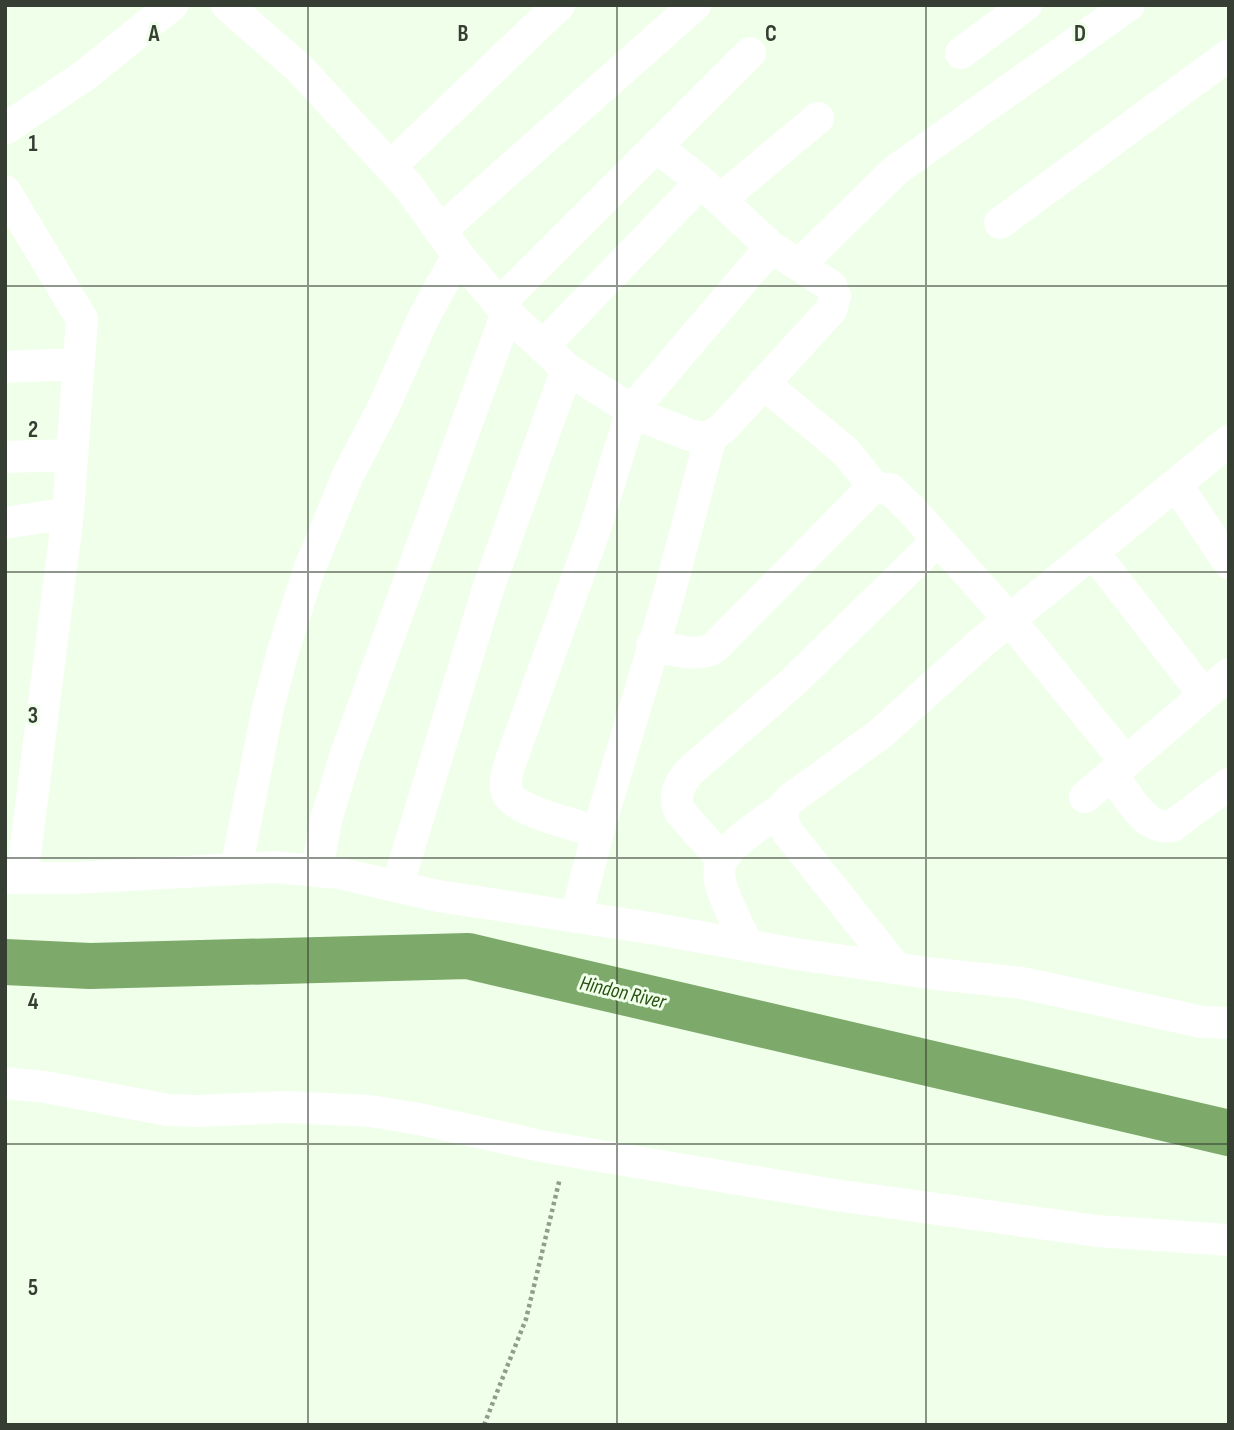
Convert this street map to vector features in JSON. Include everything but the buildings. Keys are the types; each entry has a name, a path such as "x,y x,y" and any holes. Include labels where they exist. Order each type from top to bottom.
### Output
{"street":[{"path":"5,129 84,76 172,5"},
{"path":"227,5 300,69 408,187 503,309 542,346 568,369 641,416 701,438 711,436 723,428 831,310 835,296 831,286 771,247 657,147"},
{"path":"390,167 559,5"},
{"path":"236,869 268,708 309,570 348,475 384,406 423,319 449,243 695,5"},
{"path":"961,52 1026,5"},
{"path":"800,264 896,170 1129,5"},
{"path":"317,871 326,820 346,754 503,309 750,53"},
{"path":"1000,223 1229,54"},
{"path":"542,346 710,191 818,118"},
{"path":"5,191 82,319 68,513 14,878 74,878 275,867 338,873 438,896 748,946 1023,983 1202,1023 1229,1023"},
{"path":"598,832 514,802 507,793 509,766 595,528 632,410 771,247"},
{"path":"5,367 77,364"},
{"path":"397,887 488,589 568,369"},
{"path":"764,383 845,451 875,488"},
{"path":"576,917 711,436"},
{"path":"748,946 720,886 717,872 721,858 743,836 781,809 789,800 880,734 951,669 1229,441"},
{"path":"5,457 71,454"},
{"path":"1176,484 1229,563"},
{"path":"652,645 689,652 714,648 867,492 875,488 890,489 1010,620 1119,768 1147,820 1162,828 1172,826 1229,784"},
{"path":"5,523 68,513"},
{"path":"721,858 680,812 676,803 681,782 690,771 793,682 938,540"},
{"path":"1093,552 1204,695"},
{"path":"1085,797 1229,674"},
{"path":"781,809 782,821 789,834 896,968"},
{"path":"5,1083 45,1087 168,1110 286,1108 370,1111 566,1150 835,1195 1058,1226 1229,1240"}],"path":[{"path":"484,1425 526,1319 566,1150"}],"waterway":[{"name":"Hindon River","path":"5,962 90,966 468,956 1229,1133"}]}
